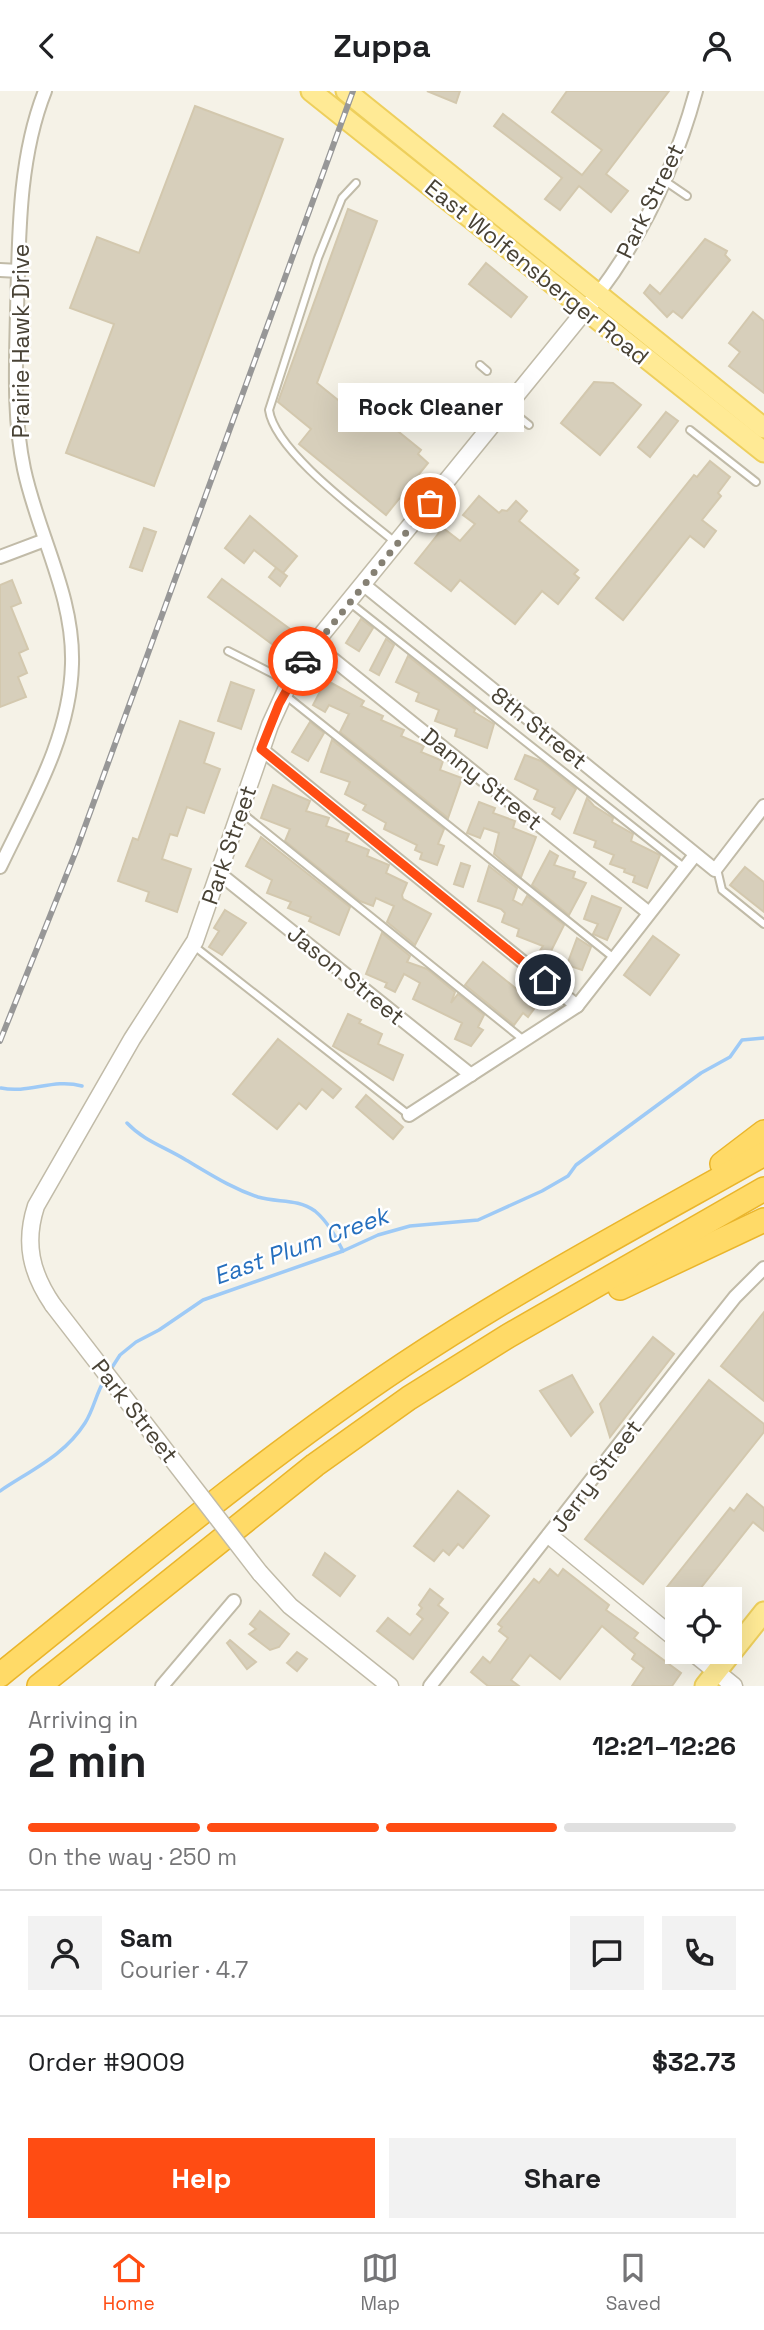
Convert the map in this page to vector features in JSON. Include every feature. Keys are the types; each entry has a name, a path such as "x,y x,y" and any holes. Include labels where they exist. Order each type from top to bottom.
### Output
{"highway":[{"path":"604,1244 764,1132"},
{"path":"0,1675 265,1463 404,1364 604,1244 764,1154"},
{"path":"39,1686 315,1465 409,1398 508,1336 764,1189"},
{"path":"508,1336 764,1220"}],"main road":[{"name":"East Wolfensberger Road","path":"311,91 764,428"},
{"name":"East Wolfensberger Road","path":"346,91 764,452"},
{"path":"711,1679 764,1612"}],"street":[{"name":"Prairie Hawk Drive","path":"0,867 50,762 63,726 69,696 72,649 68,612 25,475 17,418 19,271 27,161 45,91"},
{"name":"Park Street","path":"390,1686 290,1606 260,1573 53,1305 36,1277 30,1254 30,1230 36,1206 131,1039 193,945 220,874 261,749 287,688 314,644 592,302 641,230 665,181 696,91"},
{"path":"0,270 19,271"},
{"path":"0,557 45,540"},
{"name":"8th Street","path":"364,585 715,869"},
{"name":"Danny Street","path":"314,644 649,913"},
{"path":"261,749 576,1006"},
{"path":"715,869 764,806"},
{"path":"408,1115 576,1006 695,855"},
{"name":"Jason Street","path":"220,874 471,1075"},
{"name":"Jerry Street","path":"430,1686 550,1536 692,1350 764,1268"},
{"path":"550,1536 665,1630"},
{"path":"162,1686 234,1601"},
{"path":"700,1664 711,1679 734,1686"}],"lane":[{"path":"665,181 687,196"},
{"path":"356,183 342,198 318,258 269,410 277,430 306,464 397,543"},
{"path":"480,365 487,371"},
{"path":"507,407 529,425"},
{"path":"690,430 756,482"},
{"path":"349,602 685,868"},
{"path":"228,651 287,688 614,958"},
{"path":"241,811 525,1041"},
{"path":"715,869 722,890 764,924"},
{"path":"193,945 220,963 408,1115"}],"building":[{"path":"427,91 460,91 456,103"},
{"path":"567,91 669,91 606,174 628,191 611,212 579,186 560,210 545,199 562,178 494,126 503,114 582,175 602,150 552,112"},
{"path":"195,106 283,139 154,486 66,453 114,324 70,308 97,237 139,253"},
{"path":"348,209 377,221 317,383 359,417 364,411 374,419 378,415 421,450 418,454 428,463 386,515 299,444 311,429 278,402"},
{"path":"705,239 727,251 725,255 730,260 682,318 673,311 667,317 644,293 650,285 660,294"},
{"path":"486,263 527,297 511,317 469,284"},
{"path":"753,312 764,321 764,393 729,366 740,352 729,343"},
{"path":"594,382 613,383 641,405 600,455 561,423"},
{"path":"666,412 678,421 650,457 638,447"},
{"path":"710,461 730,477 718,493 721,496 702,520 716,531 704,547 690,536 623,620 596,598 694,475 697,477"},
{"path":"479,496 499,513 502,510 507,511 516,501 527,511 519,521 578,570 574,574 579,578 558,604 542,591 515,624 460,580 451,591 415,563 443,528 460,541 475,524 463,515"},
{"path":"250,516 297,556 283,573 254,550 244,563 225,548"},
{"path":"144,528 156,532 142,571 130,567"},
{"path":"276,568 287,576 280,586 269,577"},
{"path":"222,579 290,629 276,647 208,597"},
{"path":"12,580 21,603 11,607 28,649 19,653 27,673 18,677 26,697 0,707 0,585"},
{"path":"361,619 373,628 359,651 346,643"},
{"path":"386,639 394,645 379,675 370,670"},
{"path":"408,656 475,709 474,712 494,724 487,748 455,736 457,729 435,721 439,710 416,701 419,693 396,682"},
{"path":"326,680 364,701 361,706 383,716 381,720 404,730 401,736 424,746 421,752 443,761 440,770 462,778 448,818 340,732 349,714 329,705 325,712 313,705"},
{"path":"231,682 254,690 241,729 218,721"},
{"path":"180,721 214,733 204,763 220,769 204,813 187,807 177,836 170,834 162,859 191,869 177,912 146,901 149,892 118,881 133,838 138,840"},
{"path":"310,722 324,733 308,761 292,752"},
{"path":"332,740 444,829 438,844 444,846 437,865 420,859 422,853 415,850 417,845 384,829 386,823 363,810 366,805 345,794 350,782 321,772"},
{"path":"525,755 541,761 576,789 560,819 552,814 555,808 534,799 538,790 515,779"},
{"path":"273,785 310,801 306,811 329,818 326,826 349,834 346,841 369,850 367,856 389,865 386,873 407,883 403,899 431,914 415,945 387,922 394,906 376,898 373,906 360,901 285,841 290,829 261,818"},
{"path":"587,798 613,818 612,822 633,834 631,841 660,855 647,888 633,882 635,876 624,872 625,869 610,864 614,855 594,847 596,841 574,833"},
{"path":"479,802 495,808 493,813 515,821 513,828 536,837 521,877 494,854 499,833 484,828 480,838 467,833"},
{"path":"261,837 350,907 339,935 309,921 311,917 288,908 291,902 267,893 272,880 246,866"},
{"path":"550,851 558,856 554,865 575,872 573,878 586,883 569,915 532,885"},
{"path":"461,863 470,866 463,887 454,884"},
{"path":"489,866 517,888 513,900 522,905 527,896 564,925 548,957 539,952 543,946 517,936 519,929 502,922 505,913 501,909 478,901"},
{"path":"745,867 764,882 764,912 730,885"},
{"path":"592,896 621,908 607,940 593,934 598,924 584,919"},
{"path":"225,910 246,923 222,955 209,947 219,931 214,928"},
{"path":"382,933 410,956 407,962 427,969 455,992 451,1003 458,994 484,1015 478,1027 483,1030 471,1046 455,1039 462,1023 413,999 420,983 404,974 395,992 385,987 387,983 366,974"},
{"path":"653,936 679,955 650,995 624,975"},
{"path":"577,938 591,947 582,970 567,965"},
{"path":"483,962 519,991 525,983 539,995 530,1006 534,1009 528,1017 523,1013 514,1025 465,985"},
{"path":"348,1014 361,1020 359,1023 382,1034 378,1044 403,1055 393,1080 333,1046"},
{"path":"278,1039 341,1089 333,1098 322,1089 306,1109 299,1103 277,1129 233,1094"},
{"path":"366,1095 403,1127 393,1139 356,1107"},
{"path":"764,1312 764,1401 721,1366"},
{"path":"653,1337 674,1354 610,1437 600,1404"},
{"path":"572,1375 593,1412 571,1436 540,1391"},
{"path":"709,1380 764,1424 764,1432 643,1584 585,1539"},
{"path":"458,1491 489,1516 463,1548 458,1544 449,1555 443,1550 434,1561 414,1546"},
{"path":"747,1494 764,1508 764,1531 753,1522 702,1587 667,1587 730,1508 734,1511"},
{"path":"325,1553 355,1576 340,1596 313,1575"},
{"path":"550,1569 558,1576 563,1569 609,1605 606,1610 638,1633 634,1638 665,1661 665,1664 681,1673 672,1686 632,1686 644,1668 632,1659 635,1654 602,1626 560,1679 530,1655 511,1680 519,1686 488,1686 471,1672 483,1657 490,1663 508,1638 499,1631 502,1627 498,1624 534,1579 539,1583"},
{"path":"430,1589 443,1599 438,1605 448,1613 413,1659 377,1631 388,1618 410,1635 423,1619 417,1614 422,1608 419,1605"},
{"path":"260,1611 289,1634 279,1647 270,1650 249,1634 256,1629 250,1624"},
{"path":"230,1640 256,1662 247,1669 227,1643"},
{"path":"297,1652 307,1659 297,1671 287,1663"}],"waterway":[{"name":"East Plum Creek","path":"111,1369 120,1355 136,1342 203,1300 343,1251 378,1235 410,1226 478,1220 542,1191 568,1176 576,1165 701,1073 730,1057 742,1040 764,1038"},
{"path":"1,1088 21,1089 61,1084 82,1086"},
{"path":"127,1123 148,1139 239,1189 265,1199 294,1202 315,1211 324,1220 343,1251"},
{"name":"East Plum Creek","path":"0,1491 46,1461 77,1435 88,1418 105,1379"}],"railway":[{"path":"0,1041 76,851 353,91"}],"way so far":[{"path":"303,661 430,503"}],"place":[{"name":"Rock Cleaner","path":"430,503"}],"route":[{"path":"303,661 279,704 261,749 545,980"}]}
